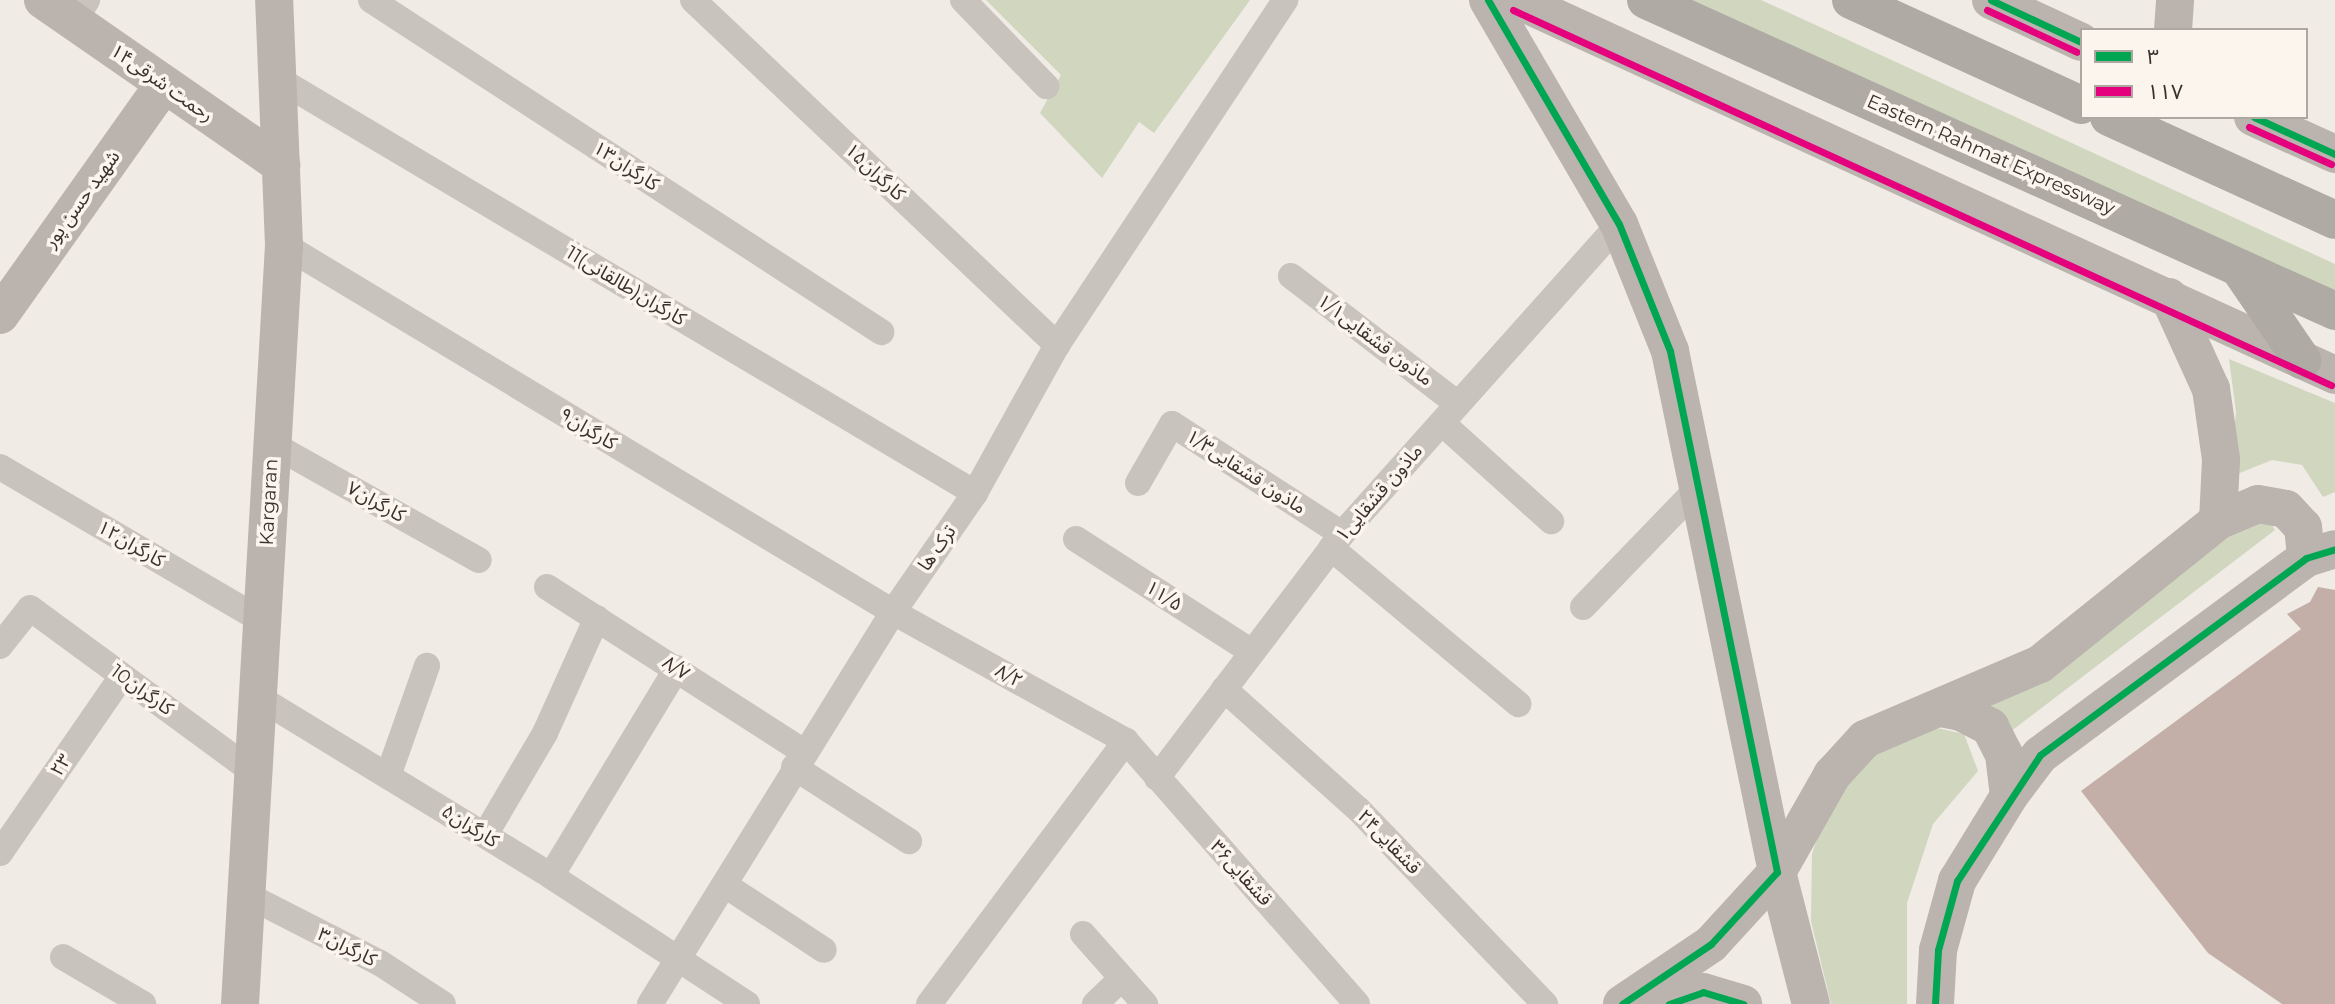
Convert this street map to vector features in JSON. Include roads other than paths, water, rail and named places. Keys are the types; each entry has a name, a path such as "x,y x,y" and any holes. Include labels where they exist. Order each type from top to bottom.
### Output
{"highway":[{"name":"Eastern Rahmat Expressway","path":"1646,0 2335,311"},
{"path":"1851,0 2080,105"},
{"path":"2113,119 2335,220"},
{"path":"2238,267 2319,368"}],"street":[{"name":"۱۴رحمت شرقی","path":"43,0 80,11 164,84 281,165"},
{"name":"Kargaran","path":"240,1004 284,246 274,0"},
{"name":"کارگران۱۳","path":"371,0 881,332"},
{"name":"۱۵کارگران","path":"693,0 1057,345"},
{"path":"963,0 1046,86"},
{"name":"ترک ها","path":"650,1004 681,958 799,760 893,612 975,493 1057,345 1284,0"},
{"path":"1488,0 1619,224 1671,351 1701,485 1777,872 1811,1004"},
{"path":"1517,0 2319,368"},
{"path":"1991,0 2080,42"},
{"path":"2173,28 2175,0"},
{"name":"11کارگران(طالقانی)","path":"278,79 975,493"},
{"name":"شهید حسن پور","path":"0,314 164,84"},
{"path":"2257,119 2335,154"},
{"name":"ماذون قشقایی۱","path":"1157,778 1336,541 1619,224"},
{"name":"کارگران۹","path":"284,246 893,612"},
{"name":"ماذون قشقایی۱/۱","path":"1292,276 1450,413 1551,521"},
{"path":"2169,298 2211,388 2221,459 2218,521"},
{"name":"ماذون قشقایی۱/۳","path":"1138,483 1172,424 1336,541"},
{"name":"کارگران۷","path":"272,444 479,560"},
{"name":"۱۲کارگران","path":"0,467 262,621"},
{"path":"1583,607 1701,485"},
{"path":"1622,1004 1711,944 1777,872 1832,775 1865,739 2040,664 2218,521 2258,504 2286,509 2321,553 2040,755 2009,796 1957,881 1938,950 1935,1004"},
{"name":"۱۱/۵","path":"1076,539 1252,652"},
{"path":"1336,541 1518,704"},
{"name":"۸/۷","path":"547,587 677,668 909,841"},
{"name":"10کارگران","path":"0,646 30,608 253,772"},
{"name":"۸/۲","path":"893,612 1126,741"},
{"path":"485,835 545,733 597,618"},
{"path":"388,776 427,666"},
{"path":"551,876 677,668"},
{"name":"۲۳","path":"0,853 122,676"},
{"name":"قشقایی۲۴","path":"1224,690 1359,810 1545,1004"},
{"name":"کارگران۵","path":"258,697 551,876 681,958 747,1004"},
{"path":"1941,708 1961,712 1990,727 2004,754 2009,796"},
{"path":"929,1004 1126,741"},
{"name":"قشقایی۳۶","path":"1126,741 1357,1004"},
{"path":"724,885 824,950"},
{"name":"کارگران۳","path":"247,895 380,963 443,1004"},
{"path":"1083,934 1145,1004"},
{"path":"63,957 143,1004"},
{"path":"1096,1004 1122,978"},
{"path":"1669,1004 1703,992 1743,1004"}]}
